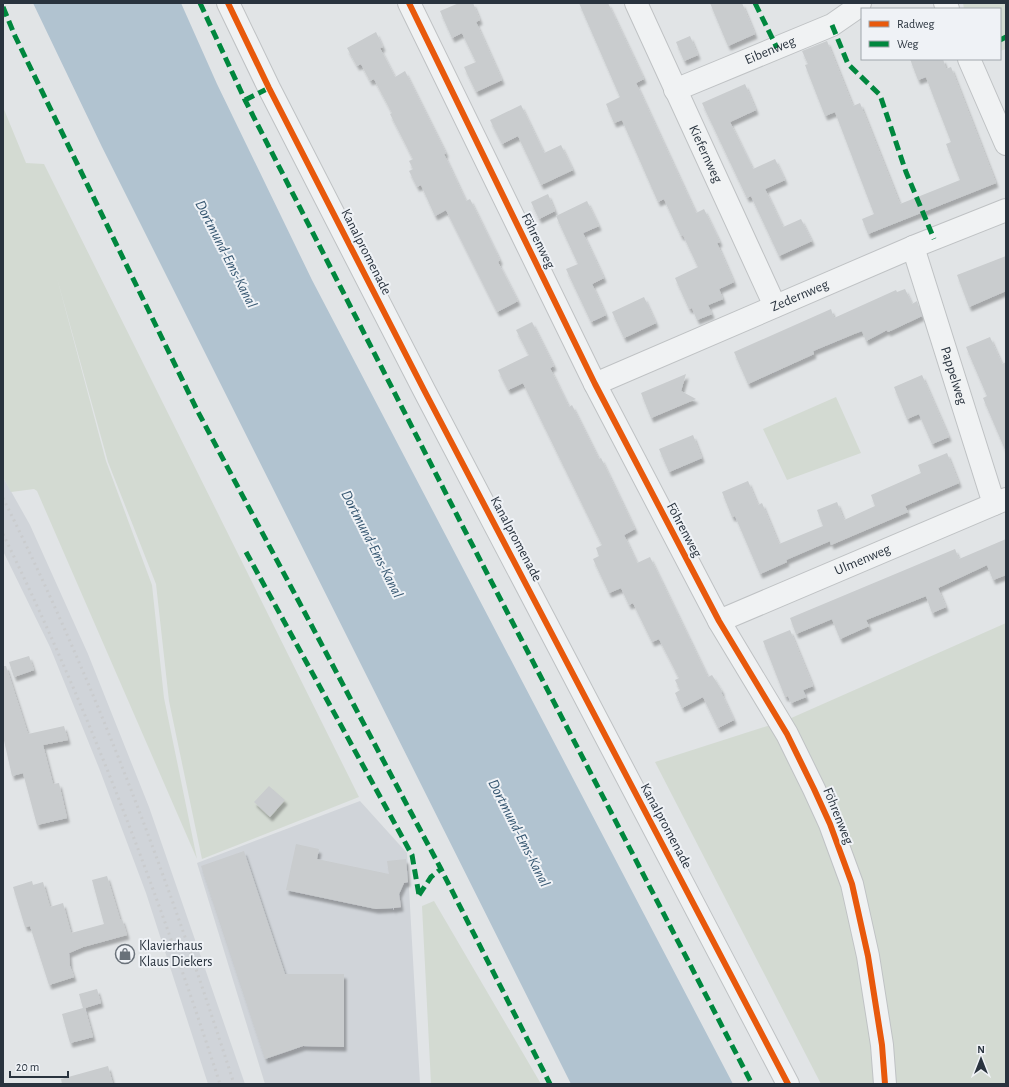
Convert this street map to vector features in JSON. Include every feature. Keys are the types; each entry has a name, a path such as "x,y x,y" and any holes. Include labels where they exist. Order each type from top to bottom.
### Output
{"street":[{"name":"Kanalpromenade","path":"228,3 272,95 424,390 788,1084"},
{"name":"Föhrenweg","path":"408,3 594,384 719,621 787,734 814,789 852,884 869,963 882,1045 885,1084"},
{"name":"Kiefernweg","path":"636,3 775,306"},
{"name":"Eibenweg","path":"675,90 832,24 858,7 860,3"},
{"path":"969,60 1006,144"},
{"name":"Zedernweg","path":"594,384 913,247 1006,210"},
{"name":"Pappelweg","path":"913,247 1000,501"},
{"name":"Ulmenweg","path":"719,621 1000,501"}],"shaded area":[{"path":"963,3 1006,3 1006,49 1001,51 1001,8 964,8"},
{"path":"3,107 26,163 44,164 359,797 202,859 169,701 156,584 108,462 57,278 106,461 152,585 164,698 197,859 37,491 34,489 11,492 3,477"},
{"path":"836,397 861,453 787,480 763,429"},
{"path":"3,477 30,525 88,654 149,807 245,1084 208,1084 146,893 99,768 50,647 3,551"},
{"path":"1006,623 1006,1084 821,1084 655,762 789,719"},
{"path":"360,801 407,853 420,1084 265,1084 197,863"},
{"path":"434,901 541,1084 431,1084 422,906"}],"water":[{"name":"Dortmund-Ems-Kanal","path":"33,3 181,3 217,84 312,280 733,1084 571,1084 102,147"}],"building":[{"path":"459,3 473,3 480,20 476,22 502,80 476,92 464,67 476,62 462,33 452,38 440,11"},
{"path":"579,3 608,3 644,79 636,83 696,213 704,209 720,242 717,243 734,282 719,289 723,299 708,305 712,314 697,320 692,308 689,309 675,278 698,267 683,235 681,236 664,199 658,202 622,120 614,123 606,104 620,97"},
{"path":"710,3 742,3 755,34 728,46"},
{"path":"376,32 383,47 380,48 395,77 405,71 446,153 444,154 466,201 470,199 500,260 498,262 518,301 497,312 446,210 435,216 421,185 417,187 409,171 413,169 409,161 413,159 390,114 392,113 374,79 370,81 361,64 357,66 347,48"},
{"path":"690,36 698,55 684,61 676,42"},
{"path":"827,41 853,106 860,103 900,204 960,180 946,144 951,142 926,77 918,80 910,60 943,60 946,69 951,67 996,183 868,234 862,219 874,214 835,112 825,116 805,65 808,64 802,51"},
{"path":"745,84 756,110 730,122 753,169 775,159 785,180 765,189 783,227 801,219 812,241 779,256 751,196 747,198 702,103"},
{"path":"521,105 544,153 561,145 573,170 541,185 518,136 502,144 490,120"},
{"path":"548,194 555,211 539,219 531,202"},
{"path":"587,201 599,226 583,233 604,278 592,284 606,315 591,322 566,269 578,264 556,216"},
{"path":"1006,256 1006,291 969,307 957,275"},
{"path":"905,289 912,304 917,301 922,316 888,332 887,330 866,341 862,331 854,334 813,351 814,354 748,384 734,352 831,309 834,318 896,290 897,292"},
{"path":"644,297 656,323 624,338 612,312"},
{"path":"532,322 554,366 550,368 569,407 572,405 599,459 601,458 635,529 624,535 637,563 650,557 708,677 712,675 722,691 721,692 734,720 718,728 703,697 682,708 675,693 680,690 675,680 679,678 659,639 652,642 633,603 629,605 621,588 609,593 593,559 599,556 596,548 602,545 523,383 508,390 498,370 529,355 516,330"},
{"path":"990,337 1002,364 1006,362 1006,452 983,398 987,396 966,347"},
{"path":"686,374 681,391 696,399 651,418 641,393"},
{"path":"922,375 949,437 932,444 919,414 907,419 894,387"},
{"path":"693,435 702,458 669,472 659,449"},
{"path":"947,453 959,483 905,506 908,512 831,545 830,541 786,560 787,562 760,574 735,516 732,517 722,492 748,481 758,505 762,503 779,544 823,526 817,510 837,502 844,520 875,506 871,495 921,473 918,465"},
{"path":"1006,539 1006,575 993,580 987,565 938,588 946,607 932,613 926,596 866,620 869,626 840,639 832,619 796,634 790,618 955,549 959,559"},
{"path":"790,630 813,686 803,690 806,697 791,703 788,696 785,697 763,641"},
{"path":"29,656 34,670 14,677 9,662"},
{"path":"3,666 6,666 28,734 64,726 68,740 43,745 53,784 59,783 67,818 37,825 23,773 12,776 3,736"},
{"path":"269,786 285,800 270,817 254,802"},
{"path":"296,844 319,849 317,859 389,874 387,861 406,859 408,882 404,883 399,894 401,907 394,908 393,910 393,908 376,909 286,890"},
{"path":"244,851 285,974 344,974 344,1047 303,1046 265,1059 201,866"},
{"path":"107,876 120,919 122,919 127,935 83,947 69,953 70,966 74,977 49,985 30,926 25,927 13,887 32,881 33,885 43,882 50,907 63,903 71,933 104,924 92,880"},
{"path":"97,989 101,1003 85,1008 93,1037 70,1043 62,1014 83,1008 79,994"},
{"path":"108,1066 113,1084 62,1084 61,1079"}],"railway":[{"path":"3,498 70,641 130,786 184,934 234,1084"},
{"path":"3,534 65,669 121,805 173,944 220,1084"}],"marked path":[{"path":"200,3 245,100 462,525 752,1084"},
{"path":"755,3 777,48"},
{"path":"3,7 15,36 197,410 441,869 550,1084"},
{"path":"832,25 848,64 880,95 906,172 934,239"},
{"path":"1001,40 1006,37"},
{"path":"245,100 269,88"},
{"path":"246,552 412,855 419,895"},
{"path":"419,895 431,877 441,869"}],"cycle path":[{"path":"228,3 269,88 424,390 788,1084"},
{"path":"409,3 595,384 719,621 787,734 830,824 852,884 868,956 882,1045 885,1084"}],"place":[{"name":"Klavierhaus Klaus Diekers","path":"125,954"}]}
